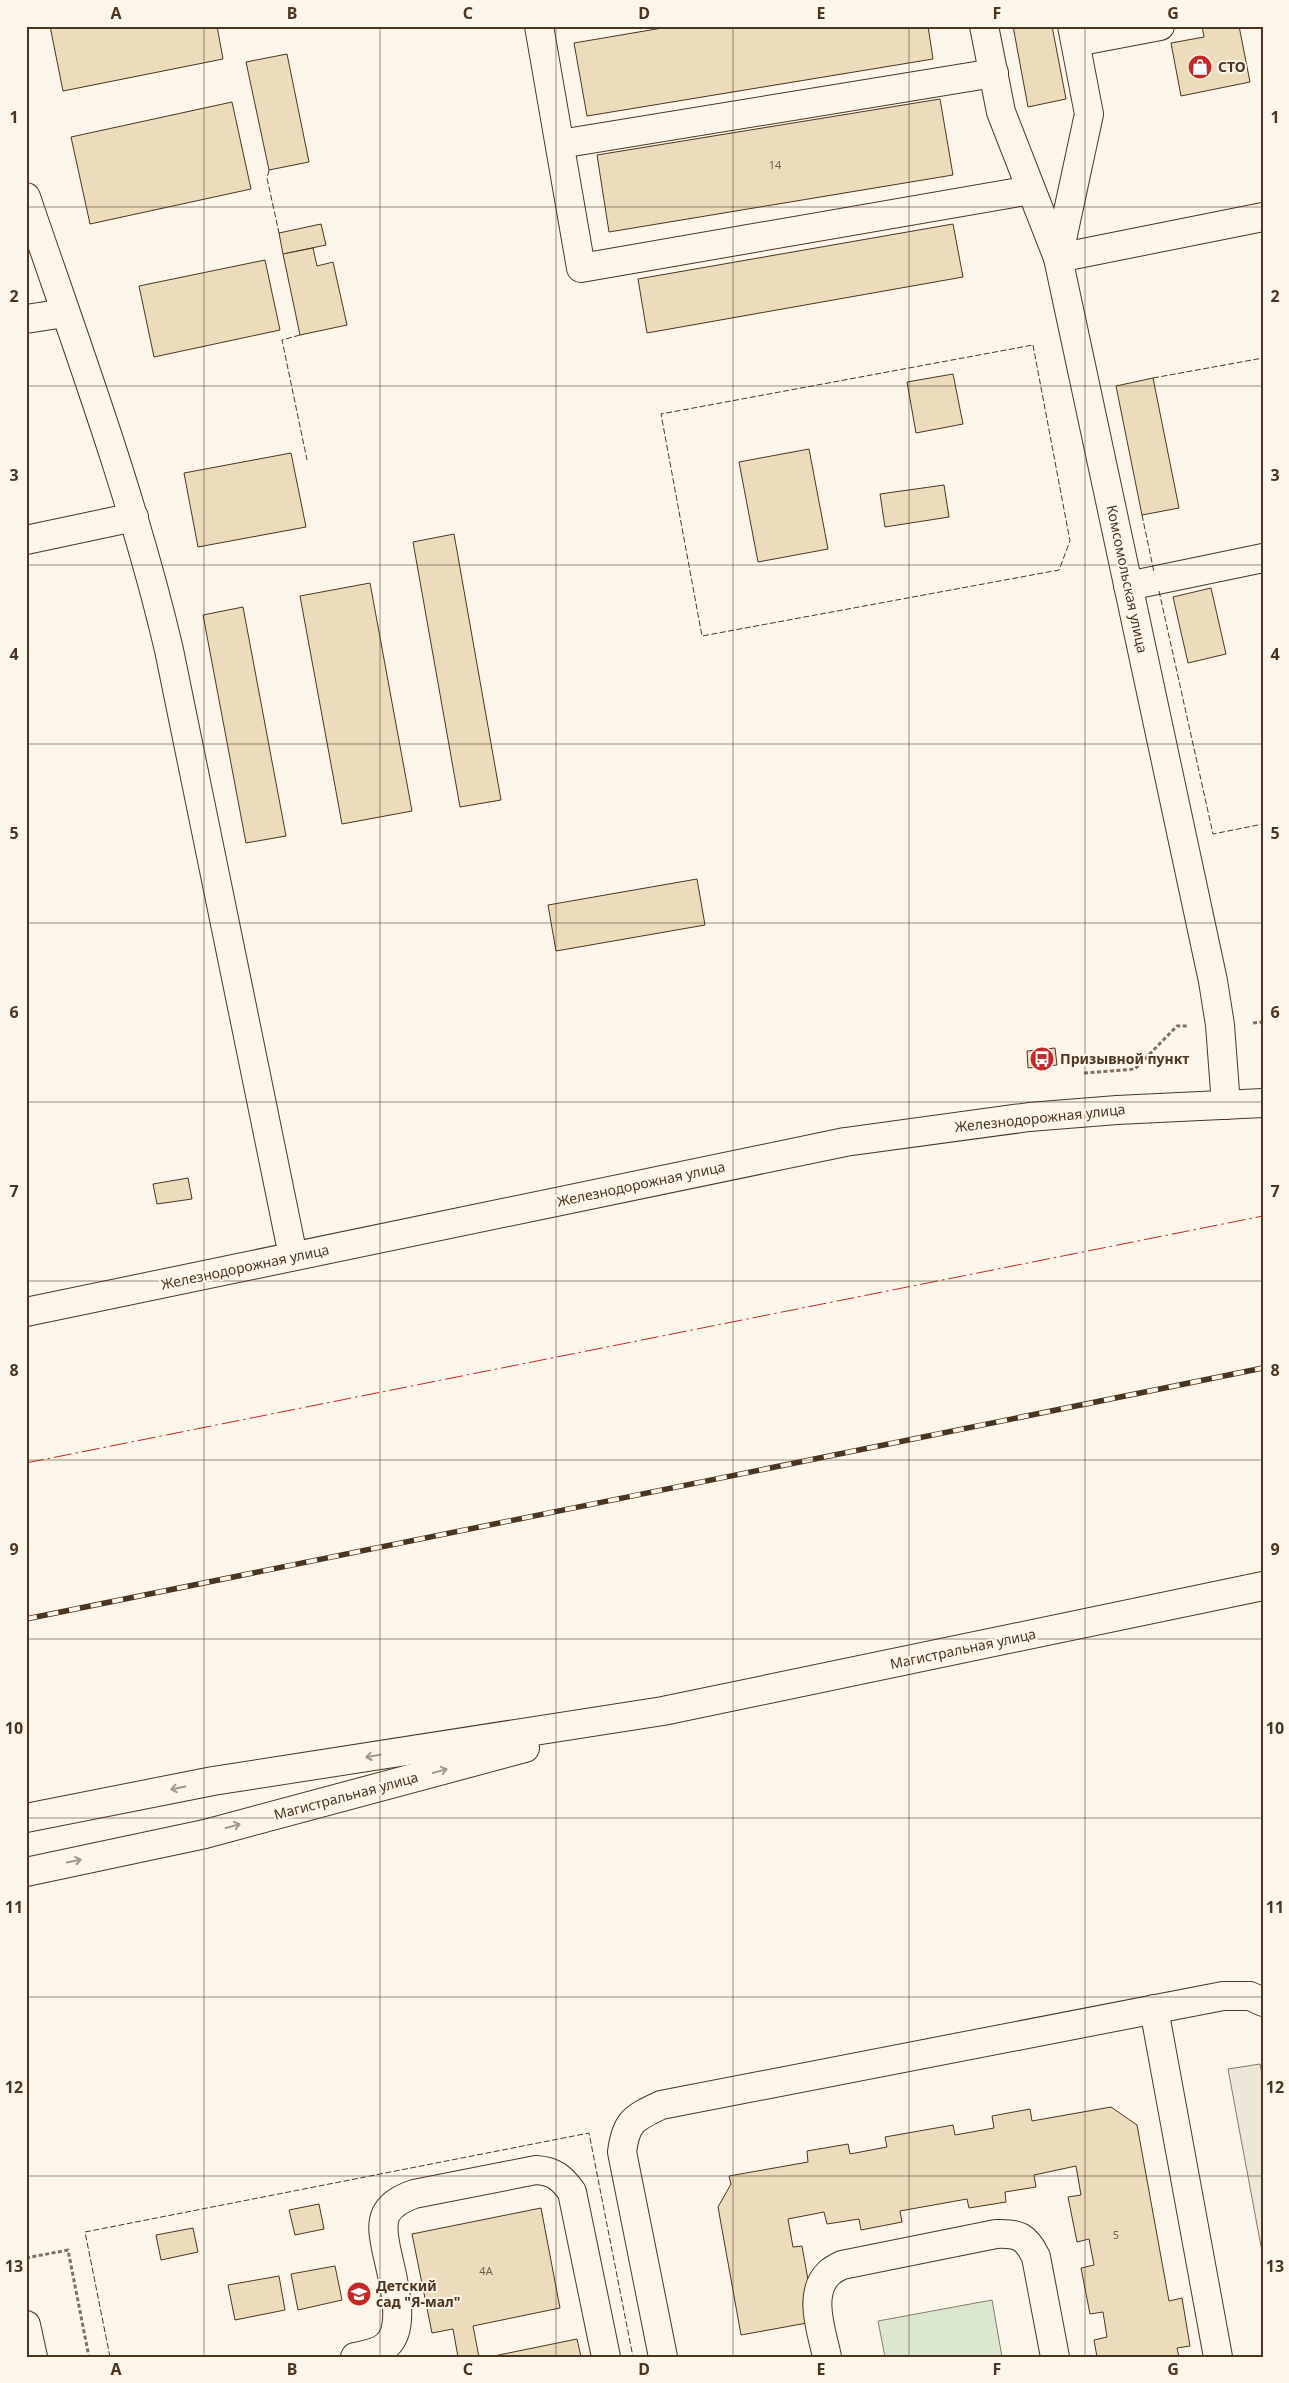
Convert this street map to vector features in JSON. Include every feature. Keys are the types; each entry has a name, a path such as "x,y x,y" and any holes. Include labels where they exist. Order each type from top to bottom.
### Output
{"street":[{"path":"984,26 1001,112 1058,258"},
{"path":"1058,258 1089,114 1074,34 1160,26"},
{"path":"547,28 560,144 581,268 1031,190"},
{"path":"560,144 994,73"},
{"path":"26,197 134,517 169,650 293,1256"},
{"path":"1058,258 1263,217"},
{"name":"Комсомольская улица","path":"1058,258 1213,981 1220,1025 1226,1105"},
{"path":"26,319 65,312"},
{"path":"26,540 134,517"},
{"path":"1128,586 1263,558"},
{"name":"Железнодорожная улица","path":"26,1312 845,1142 1029,1116 1263,1103"},
{"name":"Магистральная улица","path":"26,1872 205,1834 663,1712 1263,1586"},
{"name":"Магистральная улица","path":"26,1818 213,1781 663,1712"},
{"path":"663,2357 622,2152 624,2132 638,2116 661,2105 1223,1996 1250,1996 1263,2002"},
{"path":"1154,2009 1218,2357"},
{"path":"355,2357 371,2353 387,2345 396,2330 398,2314 383,2230 386,2214 397,2201 414,2194 536,2170 549,2171 562,2178 572,2192 606,2357"},
{"path":"826,2357 817,2304 819,2287 829,2272 842,2265 996,2234 1013,2233 1029,2242 1036,2256 1055,2357"},
{"path":"26,2325 33,2357"}],"path":[{"path":"1084,1073 1135,1069 1177,1026 1263,1022"},
{"path":"26,2258 68,2250 89,2357"}],"green space":[{"path":"992,2300 1002,2357 885,2357 878,2321"}],"shaded area":[{"path":"1260,2064 1263,2078 1263,2257 1228,2069"}],"building":[{"path":"50,26 217,26 223,59 63,91"},
{"path":"674,26 928,26 933,59 587,116 574,43"},
{"path":"1013,26 1052,26 1066,99 1028,107"},
{"path":"1202,26 1239,26 1250,82 1181,96 1171,43 1204,37"},
{"path":"287,54 309,162 269,170 246,62"},
{"path":"940,99 953,175 609,232 597,155"},
{"path":"232,102 251,189 90,224 71,137"},
{"path":"321,224 326,245 283,254 279,233"},
{"path":"953,224 963,277 647,333 638,279"},
{"path":"313,248 317,266 333,262 347,325 300,335 283,254"},
{"path":"265,260 280,330 154,357 139,286"},
{"path":"953,374 963,424 916,433 907,382"},
{"path":"1153,378 1179,508 1142,515 1116,386"},
{"path":"809,449 828,549 758,562 739,462"},
{"path":"291,453 306,527 198,547 184,473"},
{"path":"944,485 949,517 885,527 880,494"},
{"path":"454,534 501,800 460,807 413,542"},
{"path":"370,583 412,811 342,824 300,596"},
{"path":"1211,588 1226,654 1188,663 1173,597"},
{"path":"243,607 286,836 246,843 203,615"},
{"path":"697,879 705,925 556,951 548,905"},
{"path":"1055,1048 1057,1065 1028,1068 1027,1051"},
{"path":"188,1178 192,1199 157,1204 153,1184"},
{"path":"1111,2107 1137,2125 1169,2301 1182,2298 1190,2346 1177,2348 1179,2357 1097,2357 1094,2340 1107,2337 1103,2312 1090,2314 1081,2268 1094,2265 1089,2239 1077,2242 1068,2197 1081,2195 1076,2166 1034,2175 1036,2187 1005,2192 1006,2202 969,2208 967,2199 900,2211 902,2222 861,2230 859,2219 827,2224 824,2212 788,2219 793,2247 802,2246 812,2302 803,2303 807,2323 741,2335 718,2207 731,2184 729,2176 808,2162 807,2151 848,2144 850,2154 887,2147 885,2137 953,2125 955,2135 994,2128 992,2116 1030,2109 1032,2121"},
{"path":"319,2204 324,2229 295,2235 289,2210"},
{"path":"541,2208 560,2308 473,2326 479,2357 458,2357 453,2329 432,2333 412,2234"},
{"path":"193,2228 198,2252 161,2260 156,2235"},
{"path":"335,2266 342,2300 298,2310 291,2274"},
{"path":"279,2276 285,2310 235,2320 228,2285"},
{"path":"577,2339 581,2357 489,2357"}],"railway":[{"path":"26,1619 1263,1368"}],"fence":[{"path":"269,170 267,178 279,233"},
{"path":"300,335 282,340 307,460"},
{"path":"1033,345 1070,541 1059,570 702,636 661,414 1033,345"},
{"path":"1153,378 1263,358"},
{"path":"1142,515 1154,572"},
{"path":"1159,591 1213,834 1263,824"},
{"path":"110,2357 85,2232 589,2133 633,2357"}],"power":[{"path":"26,1463 1263,1216"}],"place":[{"name":"СТО","path":"1200,67"},
{"name":"Призывной пункт","path":"1042,1059"},
{"name":"Детский сад \"Я-мал\"","path":"359,2294"}]}
